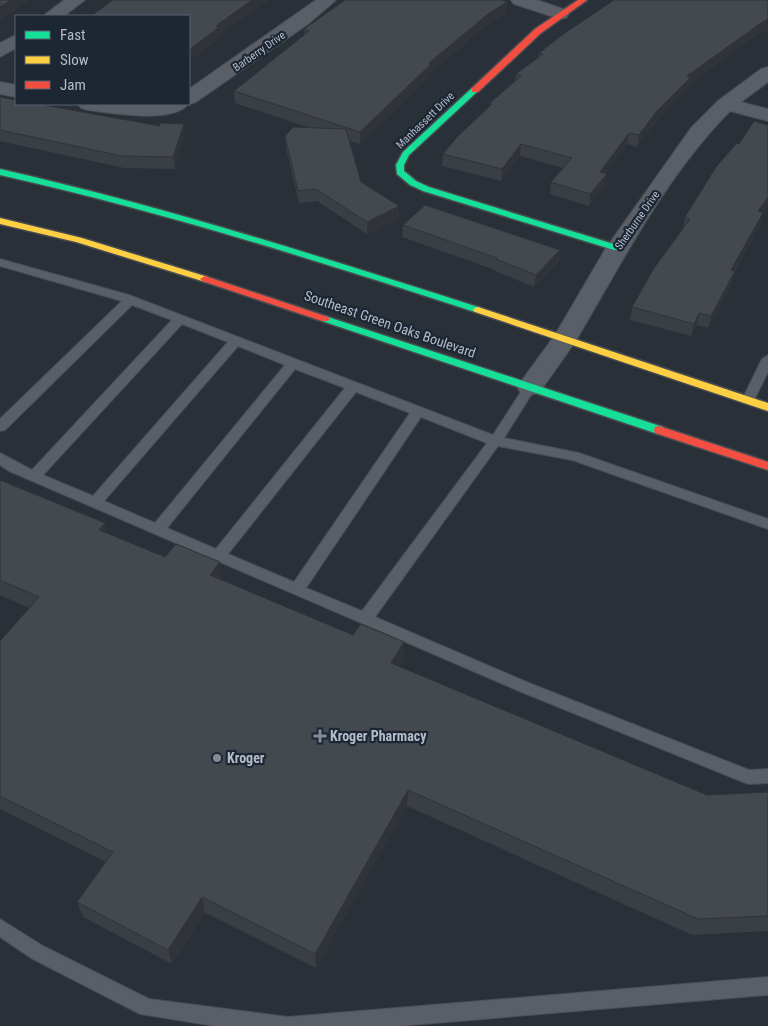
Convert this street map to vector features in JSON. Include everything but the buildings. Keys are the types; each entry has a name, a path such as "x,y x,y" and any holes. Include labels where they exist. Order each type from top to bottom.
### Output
{"main road":[{"name":"Manhassett Drive","path":"583,0 560,14 510,57 406,154 400,165 400,172 414,183 426,189 617,248"},
{"path":"0,172 115,197 206,223 565,338 768,406"},
{"name":"Southeast Green Oaks Boulevard","path":"0,221 79,240 173,268 768,466"}],"street":[{"path":"54,15 76,0"},
{"name":"Barberry Drive","path":"190,97 302,20 327,0"},
{"path":"520,0 560,14"},
{"path":"0,52 15,41"},
{"name":"Sherburne Drive","path":"530,387 565,338 617,248 698,132 726,104 768,73"},
{"path":"0,88 15,91"},
{"path":"726,104 768,115"},
{"path":"95,105 124,109 172,106"}],"lane":[{"path":"0,262 130,300 494,440 574,456 768,524"},
{"path":"0,427 130,300"},
{"path":"34,477 180,319"},
{"path":"95,503 236,341"},
{"path":"748,400 768,359"},
{"path":"157,530 293,363"},
{"path":"218,556 353,387"},
{"path":"365,619 494,440 513,417 530,387"},
{"path":"297,590 418,412"},
{"path":"0,458 14,468 34,477 533,690 749,777 768,776"},
{"path":"0,927 37,952 147,1008 288,1026 768,986"}],"traffic: fast":[{"path":"475,90 406,154 400,165 400,172 413,183 426,189 617,248"},
{"path":"0,172 181,217 478,310"},
{"path":"325,319 659,430"}],"traffic: slow":[{"path":"0,221 79,240 205,279"},
{"path":"478,310 768,407"}],"traffic: jam":[{"path":"475,90 538,31 583,0"},
{"path":"205,279 325,319"},
{"path":"659,430 768,466"}],"place":[{"name":"Kroger Pharmacy","path":"320,736"},
{"name":"Kroger","path":"217,758"}]}
